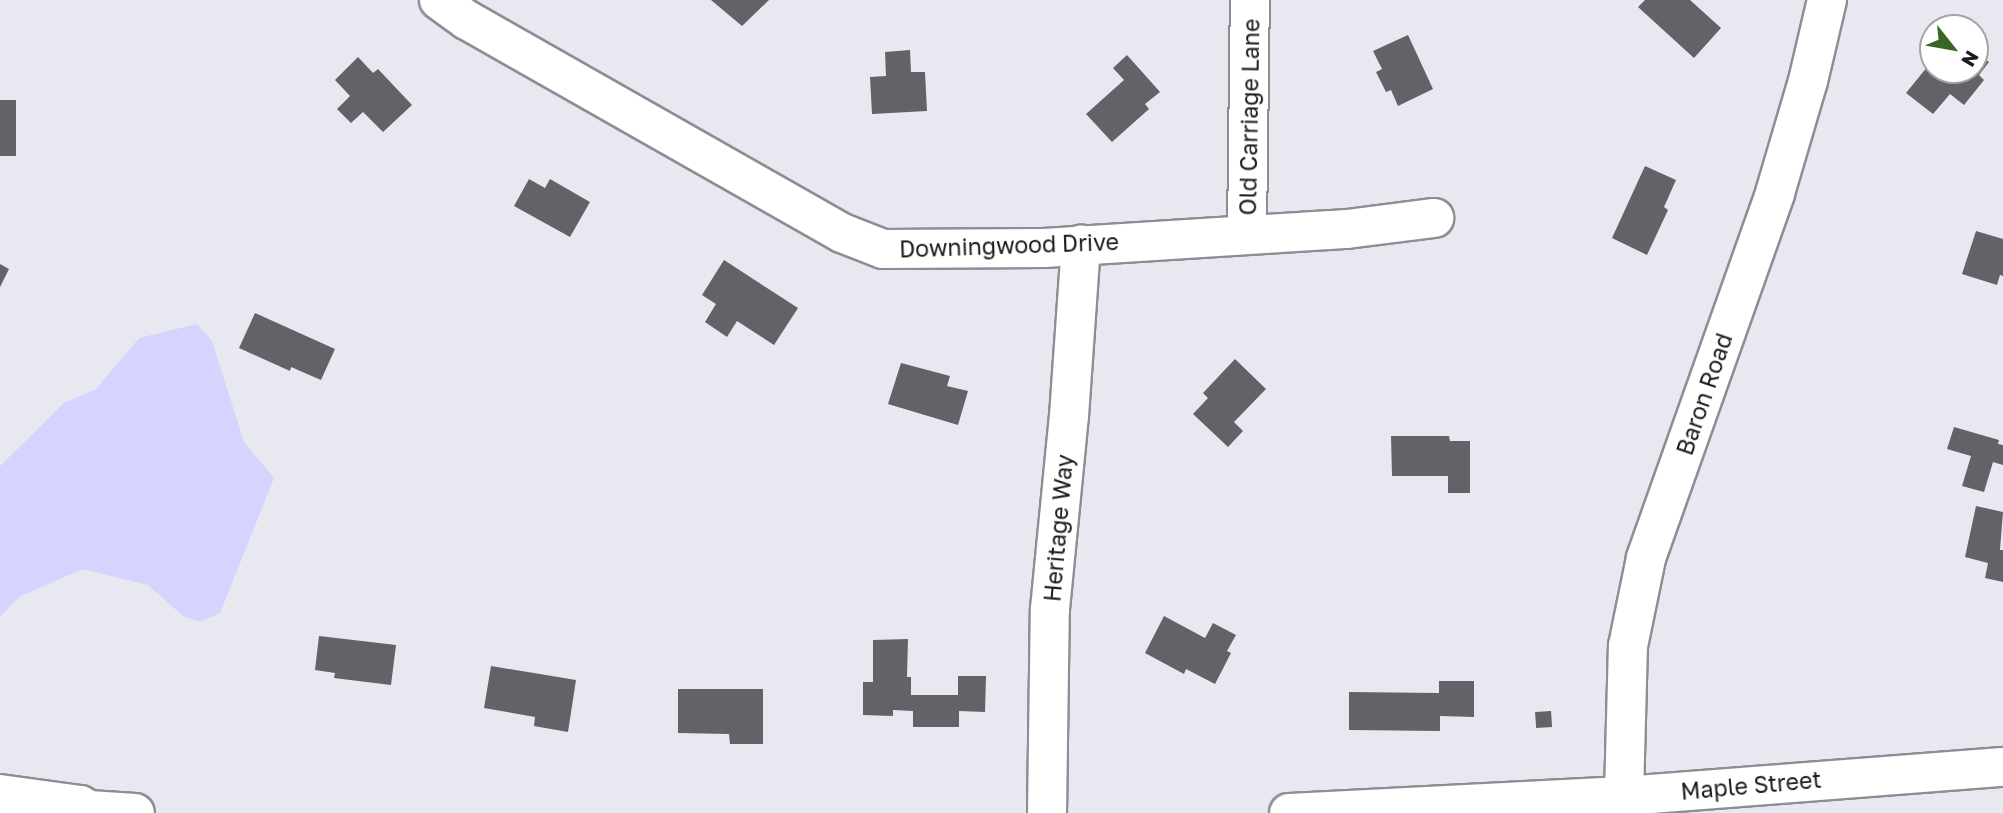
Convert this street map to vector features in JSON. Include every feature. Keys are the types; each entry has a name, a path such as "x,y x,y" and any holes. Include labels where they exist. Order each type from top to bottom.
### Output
{"street":[{"name":"Downingwood Drive","path":"439,0 467,20 842,233 883,249 1044,248 1247,233 1347,229 1434,218"},
{"name":"Old Carriage Lane","path":"1247,233 1250,0"},
{"name":"Baron Road","path":"1624,796 1628,646 1646,558 1775,193 1808,81 1827,0"},
{"name":"Heritage Way","path":"1047,813 1050,609 1069,416 1081,244"},
{"name":"Maple Street","path":"1289,813 1624,796 2003,767"},
{"path":"0,794 80,805 89,810 135,813"}],"shaded area":[{"path":"197,324 212,341 244,442 274,478 220,613 200,622 183,616 148,585 82,569 19,597 0,617 0,466 64,403 96,389 139,338"}],"building":[{"path":"711,0 769,0 742,26"},
{"path":"1645,0 1690,0 1721,28 1694,58 1638,7"},
{"path":"1408,35 1433,89 1398,106 1391,90 1386,92 1376,72 1382,69 1373,51"},
{"path":"910,50 911,72 925,72 927,111 872,114 870,77 886,76 885,52"},
{"path":"1127,55 1160,92 1145,104 1149,109 1112,142 1086,114 1124,80 1113,68"},
{"path":"358,57 373,73 378,69 412,105 383,132 363,112 351,123 337,109 350,96 335,80"},
{"path":"1919,77 1919,84 1981,84 1964,105 1950,94 1933,114 1906,93"},
{"path":"0,100 16,100 16,156 0,156"},
{"path":"1645,166 1676,180 1664,207 1668,210 1647,255 1612,238"},
{"path":"529,179 545,188 550,179 590,202 570,237 514,206"},
{"path":"1976,231 2003,239 2003,276 2000,275 1997,285 1962,274"},
{"path":"724,260 798,308 774,345 737,321 727,337 705,322 716,304 702,295"},
{"path":"0,264 9,269 0,287"},
{"path":"255,313 335,349 321,380 291,367 290,371 239,348"},
{"path":"1235,359 1266,389 1234,422 1243,431 1228,447 1193,414 1208,398 1203,393"},
{"path":"901,363 950,376 947,386 968,391 958,425 888,404"},
{"path":"1954,427 1999,440 1998,444 2003,445 2003,465 1993,462 1984,492 1962,486 1971,456 1947,449"},
{"path":"1391,436 1449,436 1450,441 1470,441 1470,493 1448,493 1448,476 1392,476"},
{"path":"1976,506 2003,512 2000,550 2003,550 2003,582 1985,578 1988,563 1965,557"},
{"path":"1164,616 1205,638 1213,623 1236,635 1227,651 1231,653 1215,684 1186,669 1184,674 1145,653"},
{"path":"319,636 396,645 391,685 334,678 335,673 315,670"},
{"path":"908,639 907,677 911,677 911,695 958,695 958,676 986,676 985,712 959,711 959,727 913,727 913,711 893,710 893,716 863,715 863,682 873,682 873,640"},
{"path":"491,666 576,680 568,732 534,726 535,717 484,708"},
{"path":"1439,681 1474,681 1474,717 1440,716 1440,731 1349,730 1349,692 1439,693"},
{"path":"678,689 763,689 763,744 730,744 729,734 678,733"},
{"path":"1551,711 1552,727 1536,728 1535,712"}]}
